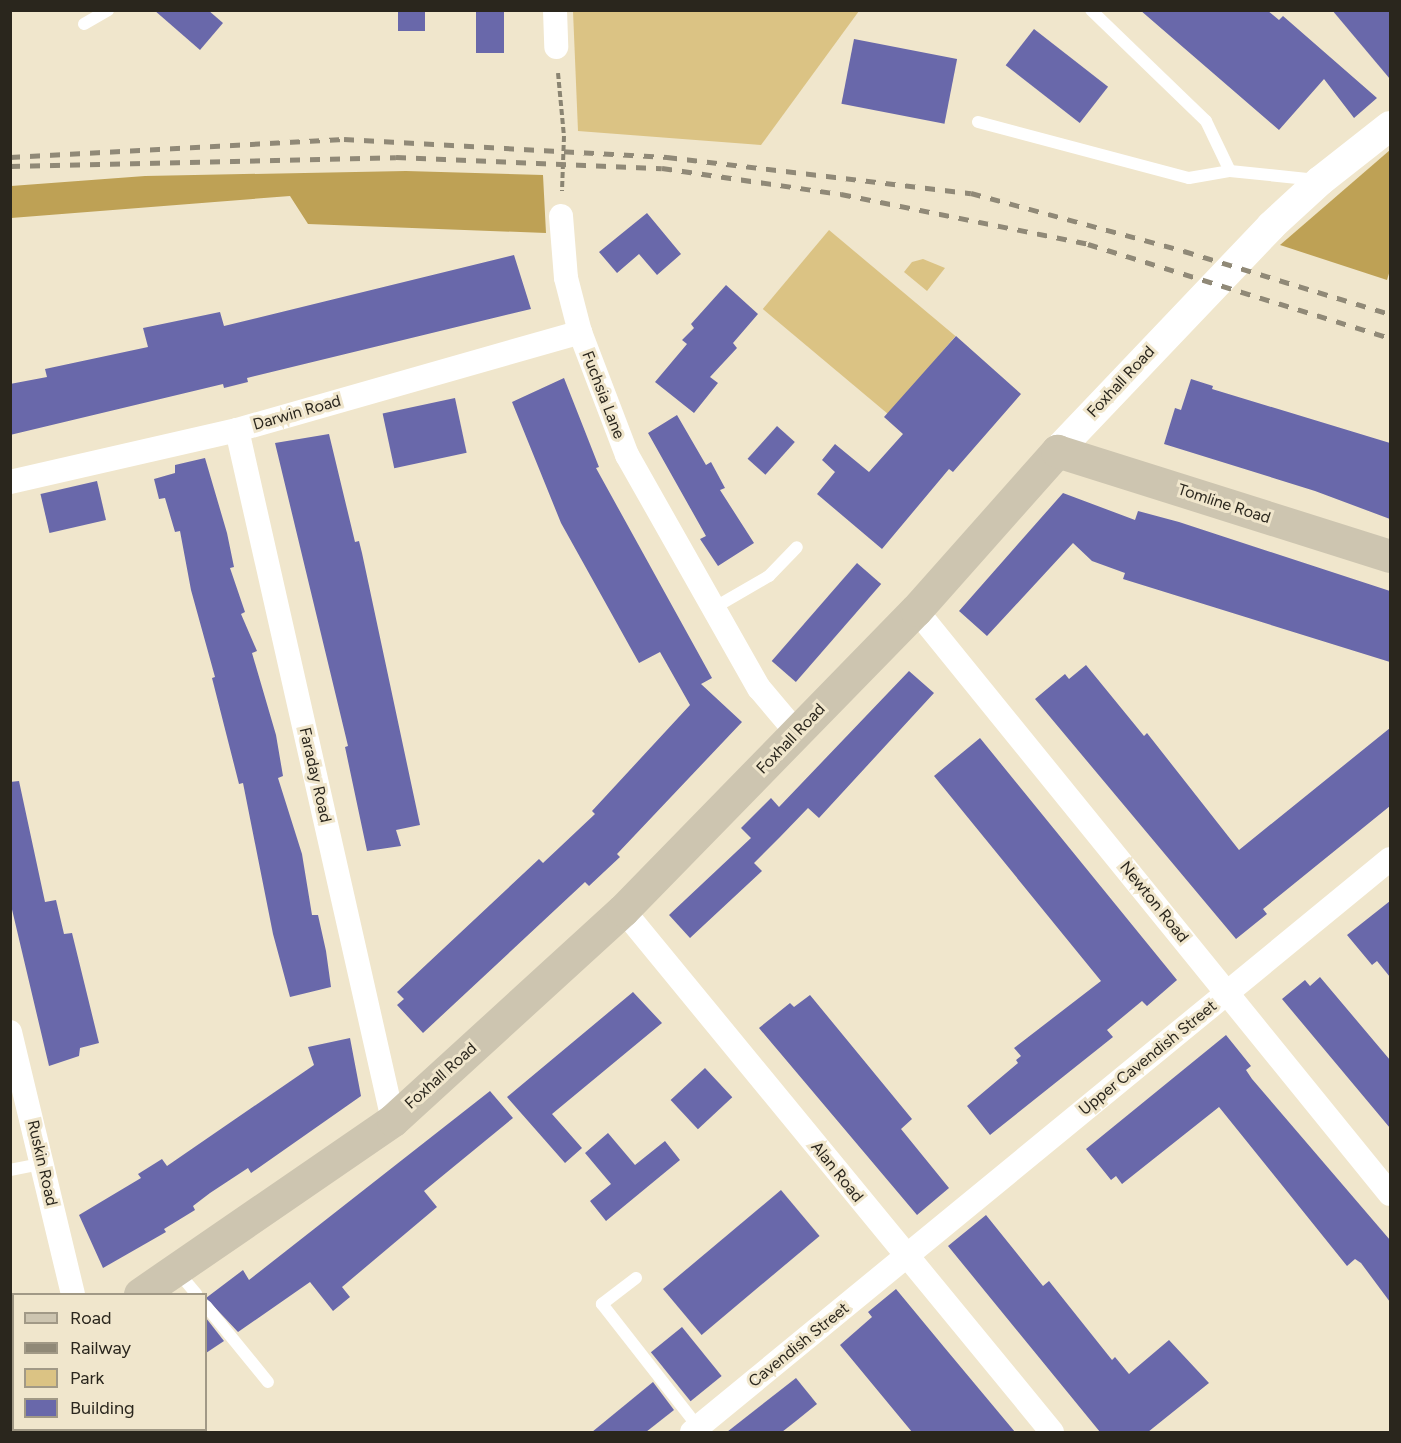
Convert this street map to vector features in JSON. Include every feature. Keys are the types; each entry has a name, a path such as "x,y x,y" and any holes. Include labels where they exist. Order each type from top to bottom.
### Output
{"main road":[{"name":"Tomline Road","path":"1057,451 1390,556"},
{"name":"Foxhall Road","path":"142,1293 393,1120 623,910 916,610 1057,451"}],"street":[{"path":"555,10 556,47"},
{"name":"Foxhall Road","path":"1057,451 1182,315 1271,226 1320,181 1390,126"},
{"name":"Fuchsia Lane","path":"561,216 566,278 580,333 627,455 711,610 759,688 796,732"},
{"name":"Darwin Road","path":"10,482 237,430 580,333"},
{"name":"Faraday Road","path":"237,430 393,1120"},
{"name":"Newton Road","path":"916,610 1390,1194"},
{"name":"Upper Cavendish Street","path":"906,1257 1390,859"},
{"name":"Alan Road","path":"623,910 1052,1432"},
{"name":"Ruskin Road","path":"10,1032 73,1293"},
{"name":"Cavendish Street","path":"695,1430 906,1257"}],"lane":[{"path":"84,24 108,10"},
{"path":"1091,10 1206,121 1230,171"},
{"path":"978,122 1189,178 1230,171 1320,181"},
{"path":"711,610 768,576 797,547"},
{"path":"10,1170 42,1164"},
{"path":"176,1270 195,1293"},
{"path":"636,1278 602,1305 695,1430"},
{"path":"207,1307 268,1382"}],"path":[{"path":"556,47 564,136 561,216"}],"green space":[{"path":"573,10 859,11 761,145 578,131"},
{"path":"829,230 955,336 889,415 763,309"},
{"path":"923,259 945,268 927,291 904,272 912,262"}],"shaded area":[{"path":"1390,150 1390,270 1387,280 1280,245"},
{"path":"406,171 543,175 546,233 308,224 290,196 11,218 11,186 145,176"}],"building":[{"path":"154,10 208,10 223,23 200,50"},
{"path":"398,10 425,10 425,31 398,31"},
{"path":"476,10 504,10 504,53 476,53"},
{"path":"1140,10 1267,10 1279,20 1283,16 1377,98 1354,118 1324,79 1279,130"},
{"path":"1332,10 1390,10 1390,79"},
{"path":"1034,29 1108,87 1080,123 1006,65"},
{"path":"854,39 957,59 944,124 841,104"},
{"path":"647,213 681,254 657,275 639,254 617,273 599,252"},
{"path":"514,255 531,309 247,378 248,382 224,388 223,384 10,435 10,384 47,377 45,369 148,347 143,328 220,312 224,326"},
{"path":"726,285 758,314 733,343 737,348 710,377 718,383 694,413 655,382 687,344 682,340 694,328 691,324"},
{"path":"956,336 1021,394 953,472 949,469 882,549 817,494 835,472 822,460 835,444 869,472 903,434 884,417"},
{"path":"564,378 599,467 596,468 712,678 701,684 742,722 617,854 620,857 589,886 585,882 423,1033 397,1005 404,999 397,992 539,859 543,863 595,814 592,811 690,705 660,652 639,663 561,523 512,402"},
{"path":"1191,379 1213,386 1212,389 1390,443 1390,519 1315,491 1164,444 1175,408 1181,410"},
{"path":"455,398 467,453 394,468 383,413"},
{"path":"677,415 706,465 711,462 725,488 720,490 754,543 718,566 700,539 706,536 648,433"},
{"path":"777,426 795,442 765,475 748,459"},
{"path":"329,434 355,542 359,541 362,553 420,825 396,830 401,846 367,851 345,747 348,746 275,443"},
{"path":"205,458 227,533 234,567 230,568 245,612 241,614 257,651 252,653 276,735 283,776 278,778 302,854 312,915 318,915 326,951 331,987 290,997 273,934 243,783 239,784 212,678 215,677 191,590 180,531 175,532 165,498 159,499 154,479 175,473 175,465"},
{"path":"97,481 106,520 49,533 40,494"},
{"path":"1063,493 1135,520 1138,511 1179,522 1390,591 1390,662 1123,579 1125,573 1092,561 1073,543 987,636 959,611"},
{"path":"857,563 881,584 796,682 772,661"},
{"path":"1086,665 1144,736 1147,733 1239,850 1390,728 1390,806 1263,909 1267,914 1236,939 1035,699 1065,674 1069,679"},
{"path":"909,671 934,693 819,818 808,808 754,863 762,871 690,938 669,915 751,838 741,828 771,798 779,807"},
{"path":"980,738 1177,980 1147,1006 1142,1001 1107,1030 1113,1037 990,1135 967,1106 1018,1063 1016,1060 1021,1056 1014,1048 1101,981 934,776"},
{"path":"19,781 45,902 56,900 64,934 72,933 99,1043 80,1048 79,1056 49,1066 10,901 10,782"},
{"path":"1390,901 1390,977 1377,961 1372,965 1347,935"},
{"path":"1320,977 1390,1060 1390,1128 1282,999 1305,980 1310,986"},
{"path":"633,992 662,1023 552,1114 582,1148 565,1163 507,1097"},
{"path":"810,995 912,1119 901,1129 949,1188 917,1215 759,1028 790,1003 794,1007"},
{"path":"1226,1035 1251,1066 1246,1070 1252,1079 1390,1240 1390,1302 1361,1263 1355,1259 1347,1266 1219,1107 1122,1184 1116,1176 1111,1180 1086,1149"},
{"path":"350,1038 361,1096 251,1173 248,1168 210,1193 193,1206 195,1210 164,1229 166,1232 103,1268 79,1215 141,1178 138,1174 162,1159 167,1166 314,1065 308,1047"},
{"path":"705,1068 732,1097 698,1129 671,1100"},
{"path":"490,1091 513,1118 424,1191 437,1207 342,1287 350,1297 333,1311 310,1282 238,1332 207,1297 243,1270 249,1280"},
{"path":"608,1133 635,1165 665,1141 680,1160 606,1221 590,1201 611,1184 585,1153"},
{"path":"781,1190 820,1236 702,1335 663,1289"},
{"path":"986,1215 1043,1286 1049,1281 1112,1360 1115,1357 1129,1374 1169,1340 1209,1383 1148,1432 1100,1432 948,1246"},
{"path":"896,1289 1015,1432 912,1432 840,1345 872,1317 868,1312"},
{"path":"207,1319 224,1341 207,1352"},
{"path":"682,1327 722,1376 691,1401 651,1352"},
{"path":"796,1378 817,1404 782,1432 727,1432"},
{"path":"653,1382 674,1410 646,1432 592,1432"}],"railway":[{"path":"10,157 344,139 667,157 971,193 1184,251 1390,314"},
{"path":"10,166 396,157 662,168 841,194 1088,244 1390,338"}]}
